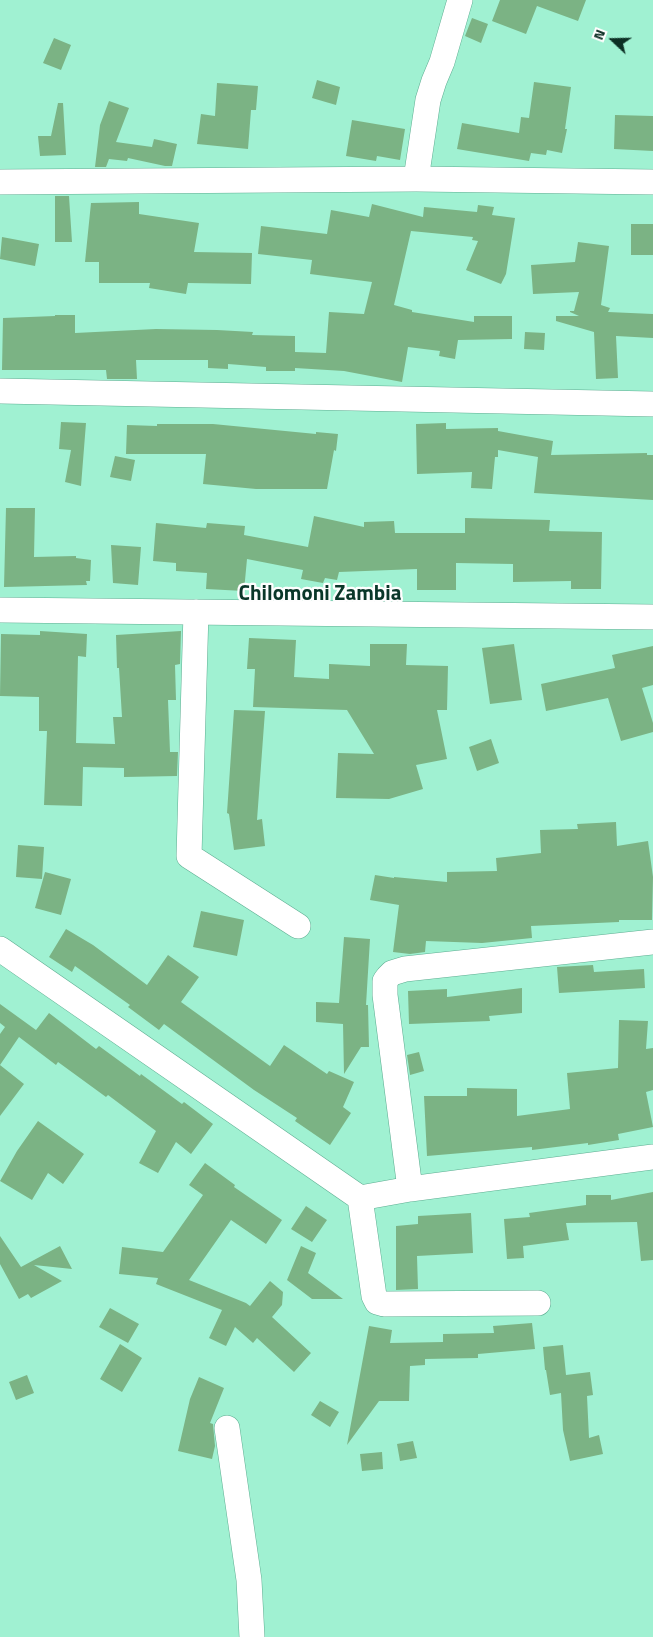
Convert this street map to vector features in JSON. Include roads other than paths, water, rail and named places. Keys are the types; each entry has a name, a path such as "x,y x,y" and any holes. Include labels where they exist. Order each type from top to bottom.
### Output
{"street":[{"path":"416,179 428,100 442,62 460,0"},
{"path":"0,182 416,179 653,182"},
{"path":"0,391 653,404"},
{"path":"0,610 653,617"},
{"path":"196,612 189,856 298,926"},
{"path":"410,1190 385,995 388,977 392,973 405,969 653,942"},
{"path":"1,951 360,1198 653,1158"},
{"path":"360,1198 374,1296 377,1302 384,1304 538,1303"},
{"path":"227,1428 249,1580 252,1637"}],"district":[{"name":"Chilomoni Zambia","path":"320,595"}]}
